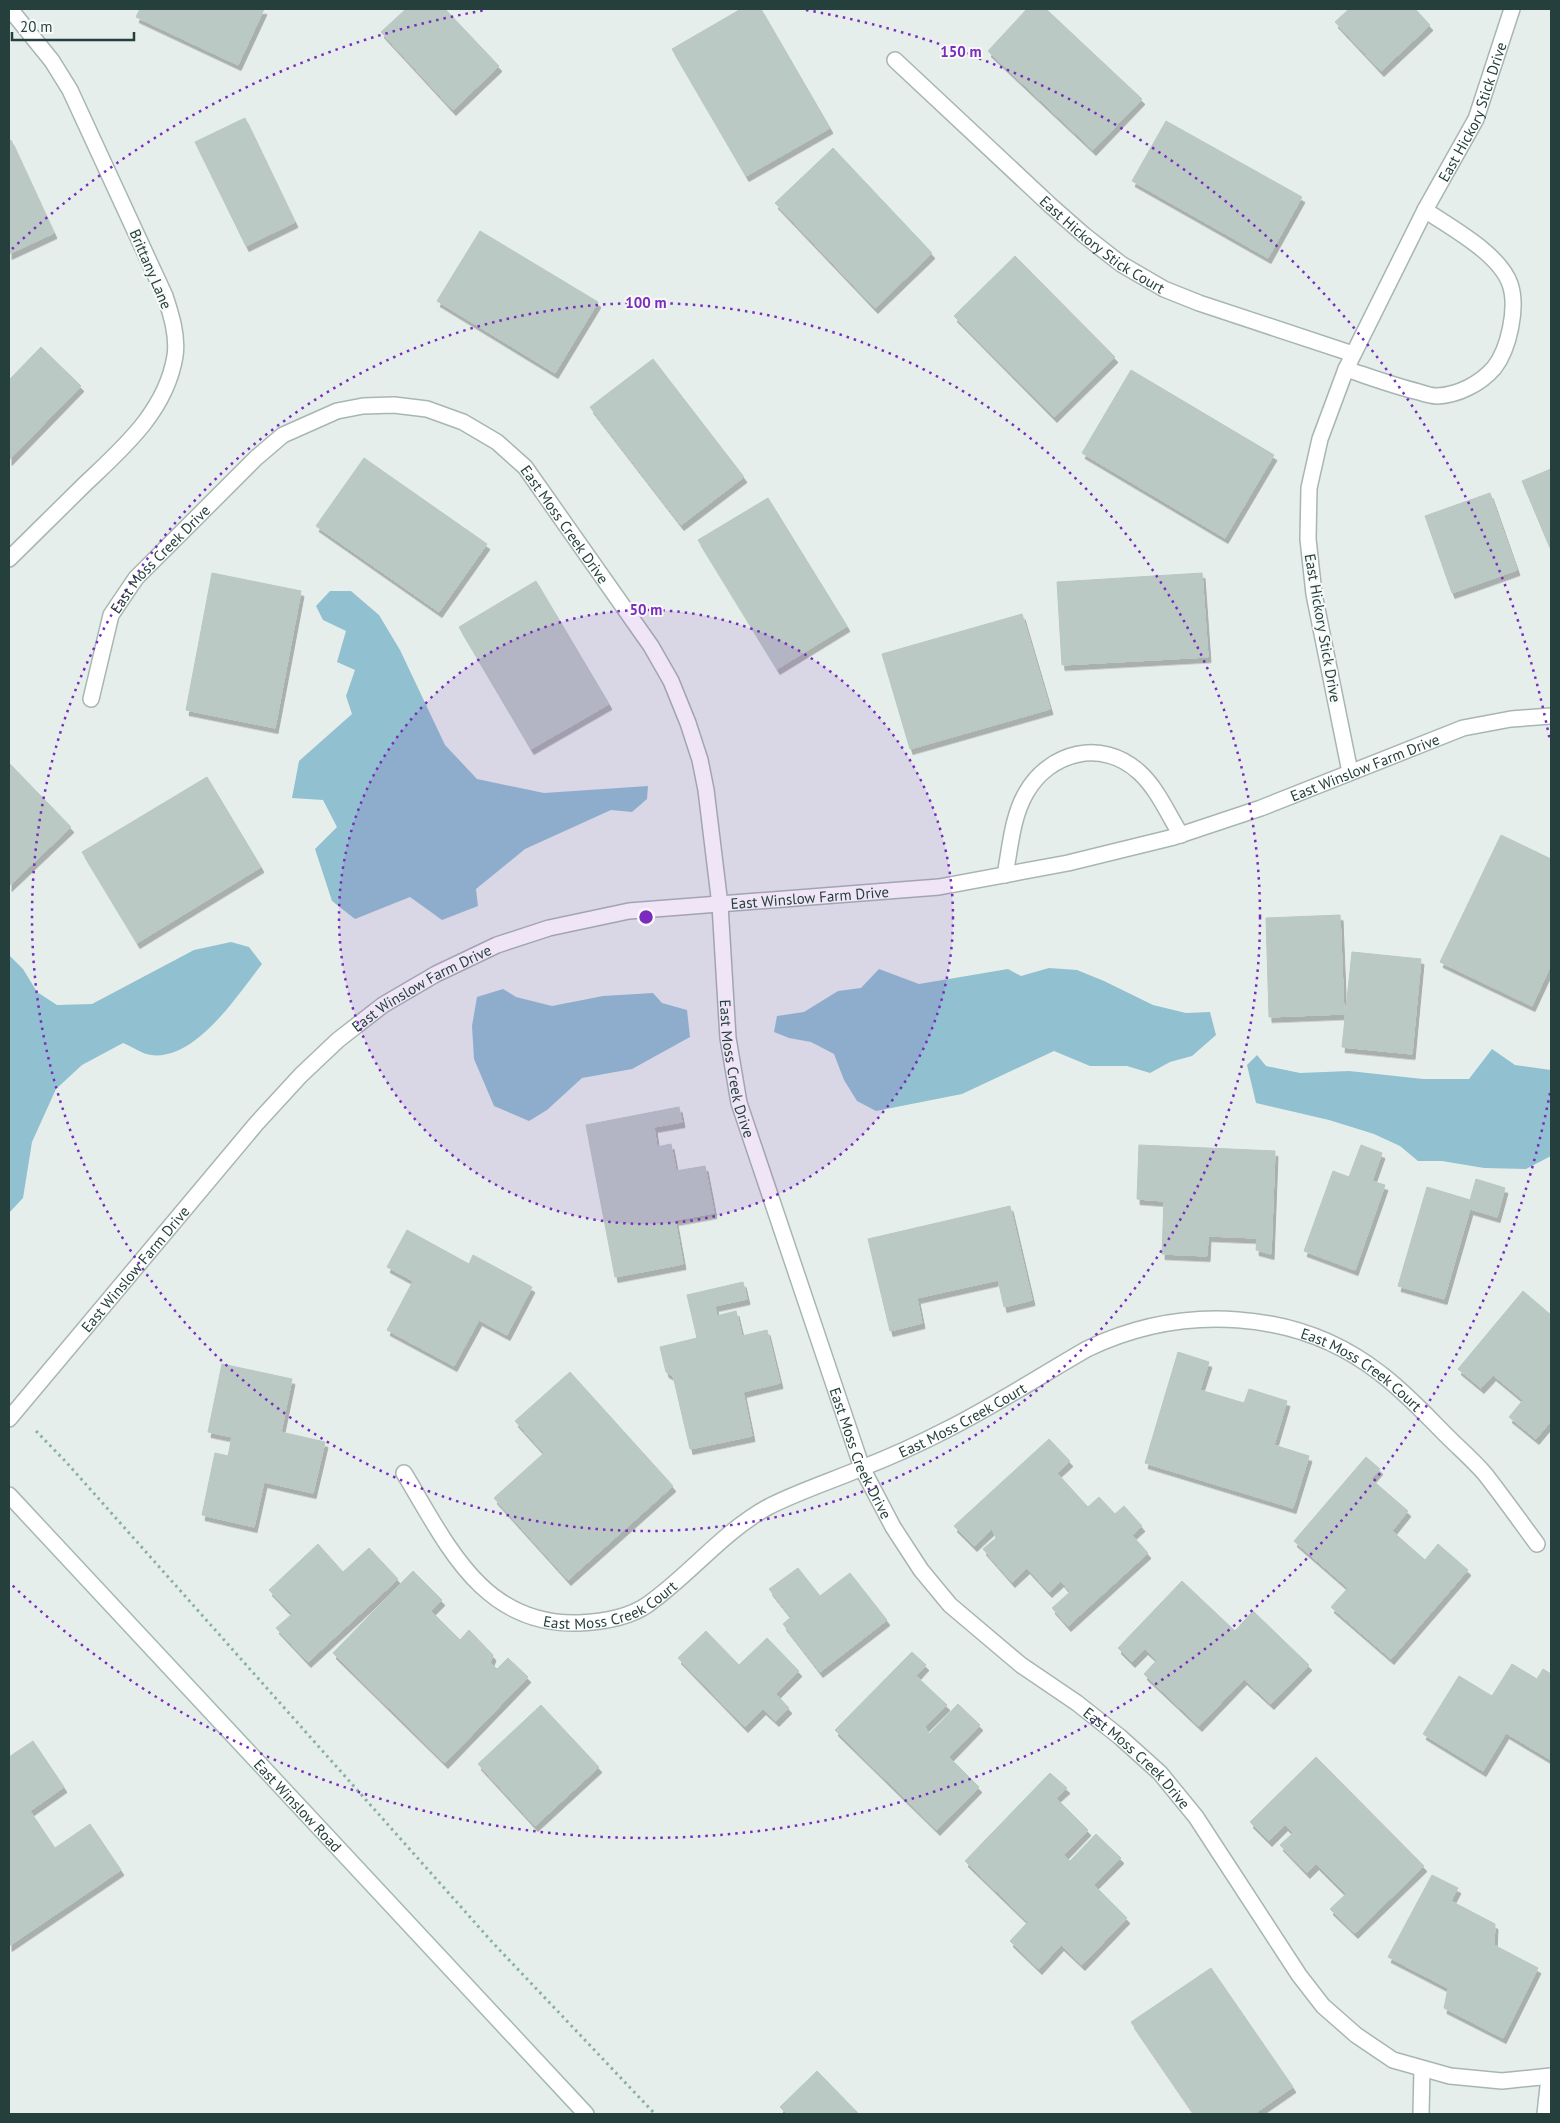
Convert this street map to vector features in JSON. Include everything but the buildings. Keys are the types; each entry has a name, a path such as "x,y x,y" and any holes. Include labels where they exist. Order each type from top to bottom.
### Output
{"street":[{"name":"Brittany Lane","path":"9,559 135,436 153,412 168,386 176,354 173,324 165,296 70,90 52,61 10,9"},
{"name":"East Hickory Stick Drive","path":"1350,772 1314,594 1308,538 1309,488 1318,449 1346,368 1425,210 1476,119 1512,9"},
{"name":"East Hickory Stick Court","path":"895,60 1050,205 1121,264 1164,290 1353,354"},
{"path":"1346,368 1404,388 1436,396 1455,393 1476,384 1494,367 1505,347 1514,310 1510,284 1497,263 1425,210"},
{"name":"East Moss Creek Drive","path":"91,699 111,615 136,578 256,458 283,435 337,411 363,406 394,405 427,409 463,422 498,442 525,467 651,646 671,681 688,723 700,760 720,905 728,1038 739,1103 862,1468 893,1528 921,1570 950,1605 1021,1665 1077,1703 1120,1737 1160,1773 1196,1817 1299,1975 1323,2006 1356,2035 1393,2060 1422,2069 1450,2076 1502,2081 1550,2076 1545,2114"},
{"name":"East Winslow Farm Drive","path":"12,1415 256,1124 301,1074 338,1040 383,1005 436,974 497,945 549,928 629,911 939,887 1068,863 1181,835 1261,808 1463,728 1511,718 1551,716"},
{"path":"1006,875 1015,824 1026,794 1041,774 1059,760 1077,753 1097,751 1118,758 1139,771 1154,790 1181,835"},
{"name":"East Moss Creek Court","path":"404,1473 444,1540 468,1572 487,1593 509,1608 535,1618 566,1624 593,1623 623,1616 645,1606 680,1579 734,1529 768,1507 812,1486 862,1468 947,1430 1087,1349 1110,1338 1159,1324 1215,1319 1250,1320 1319,1338 1381,1373 1411,1400 1484,1473 1537,1544"},
{"name":"East Winslow Road","path":"9,1495 586,2114"},
{"path":"1421,2114 1422,2069"}],"path":[{"path":"12,1415 74,1470 492,1943 655,2114"}],"water":[{"path":"330,591 351,591 379,615 400,650 445,745 477,779 544,793 648,786 647,799 632,812 611,810 525,849 476,889 478,906 442,920 410,897 355,919 332,901 315,849 337,827 323,800 292,798 299,761 352,714 346,696 355,670 337,662 346,631 323,620 316,606"},
{"path":"231,942 249,947 262,964 228,1008 200,1037 184,1048 168,1054 151,1055 140,1052 123,1043 82,1065 56,1089 32,1142 23,1198 9,1213 9,955 23,969 37,992 57,1005 92,1004 194,950"},
{"path":"1049,968 1077,970 1153,1005 1186,1013 1210,1012 1216,1035 1192,1056 1170,1062 1150,1073 1127,1066 1090,1066 1054,1051 962,1094 876,1111 857,1101 844,1080 834,1054 811,1042 789,1038 774,1032 777,1016 804,1012 838,991 861,988 879,969 919,984 1008,969 1021,976"},
{"path":"503,989 516,997 552,1006 603,996 653,993 662,1003 687,1010 690,1037 632,1069 582,1078 547,1110 529,1121 494,1106 474,1059 472,1026 477,997"},
{"path":"1492,1049 1515,1065 1551,1070 1551,1156 1526,1169 1484,1168 1442,1161 1418,1161 1400,1146 1374,1134 1329,1120 1256,1103 1247,1065 1257,1055 1266,1066 1300,1073 1349,1071 1423,1079 1469,1079"}]}
